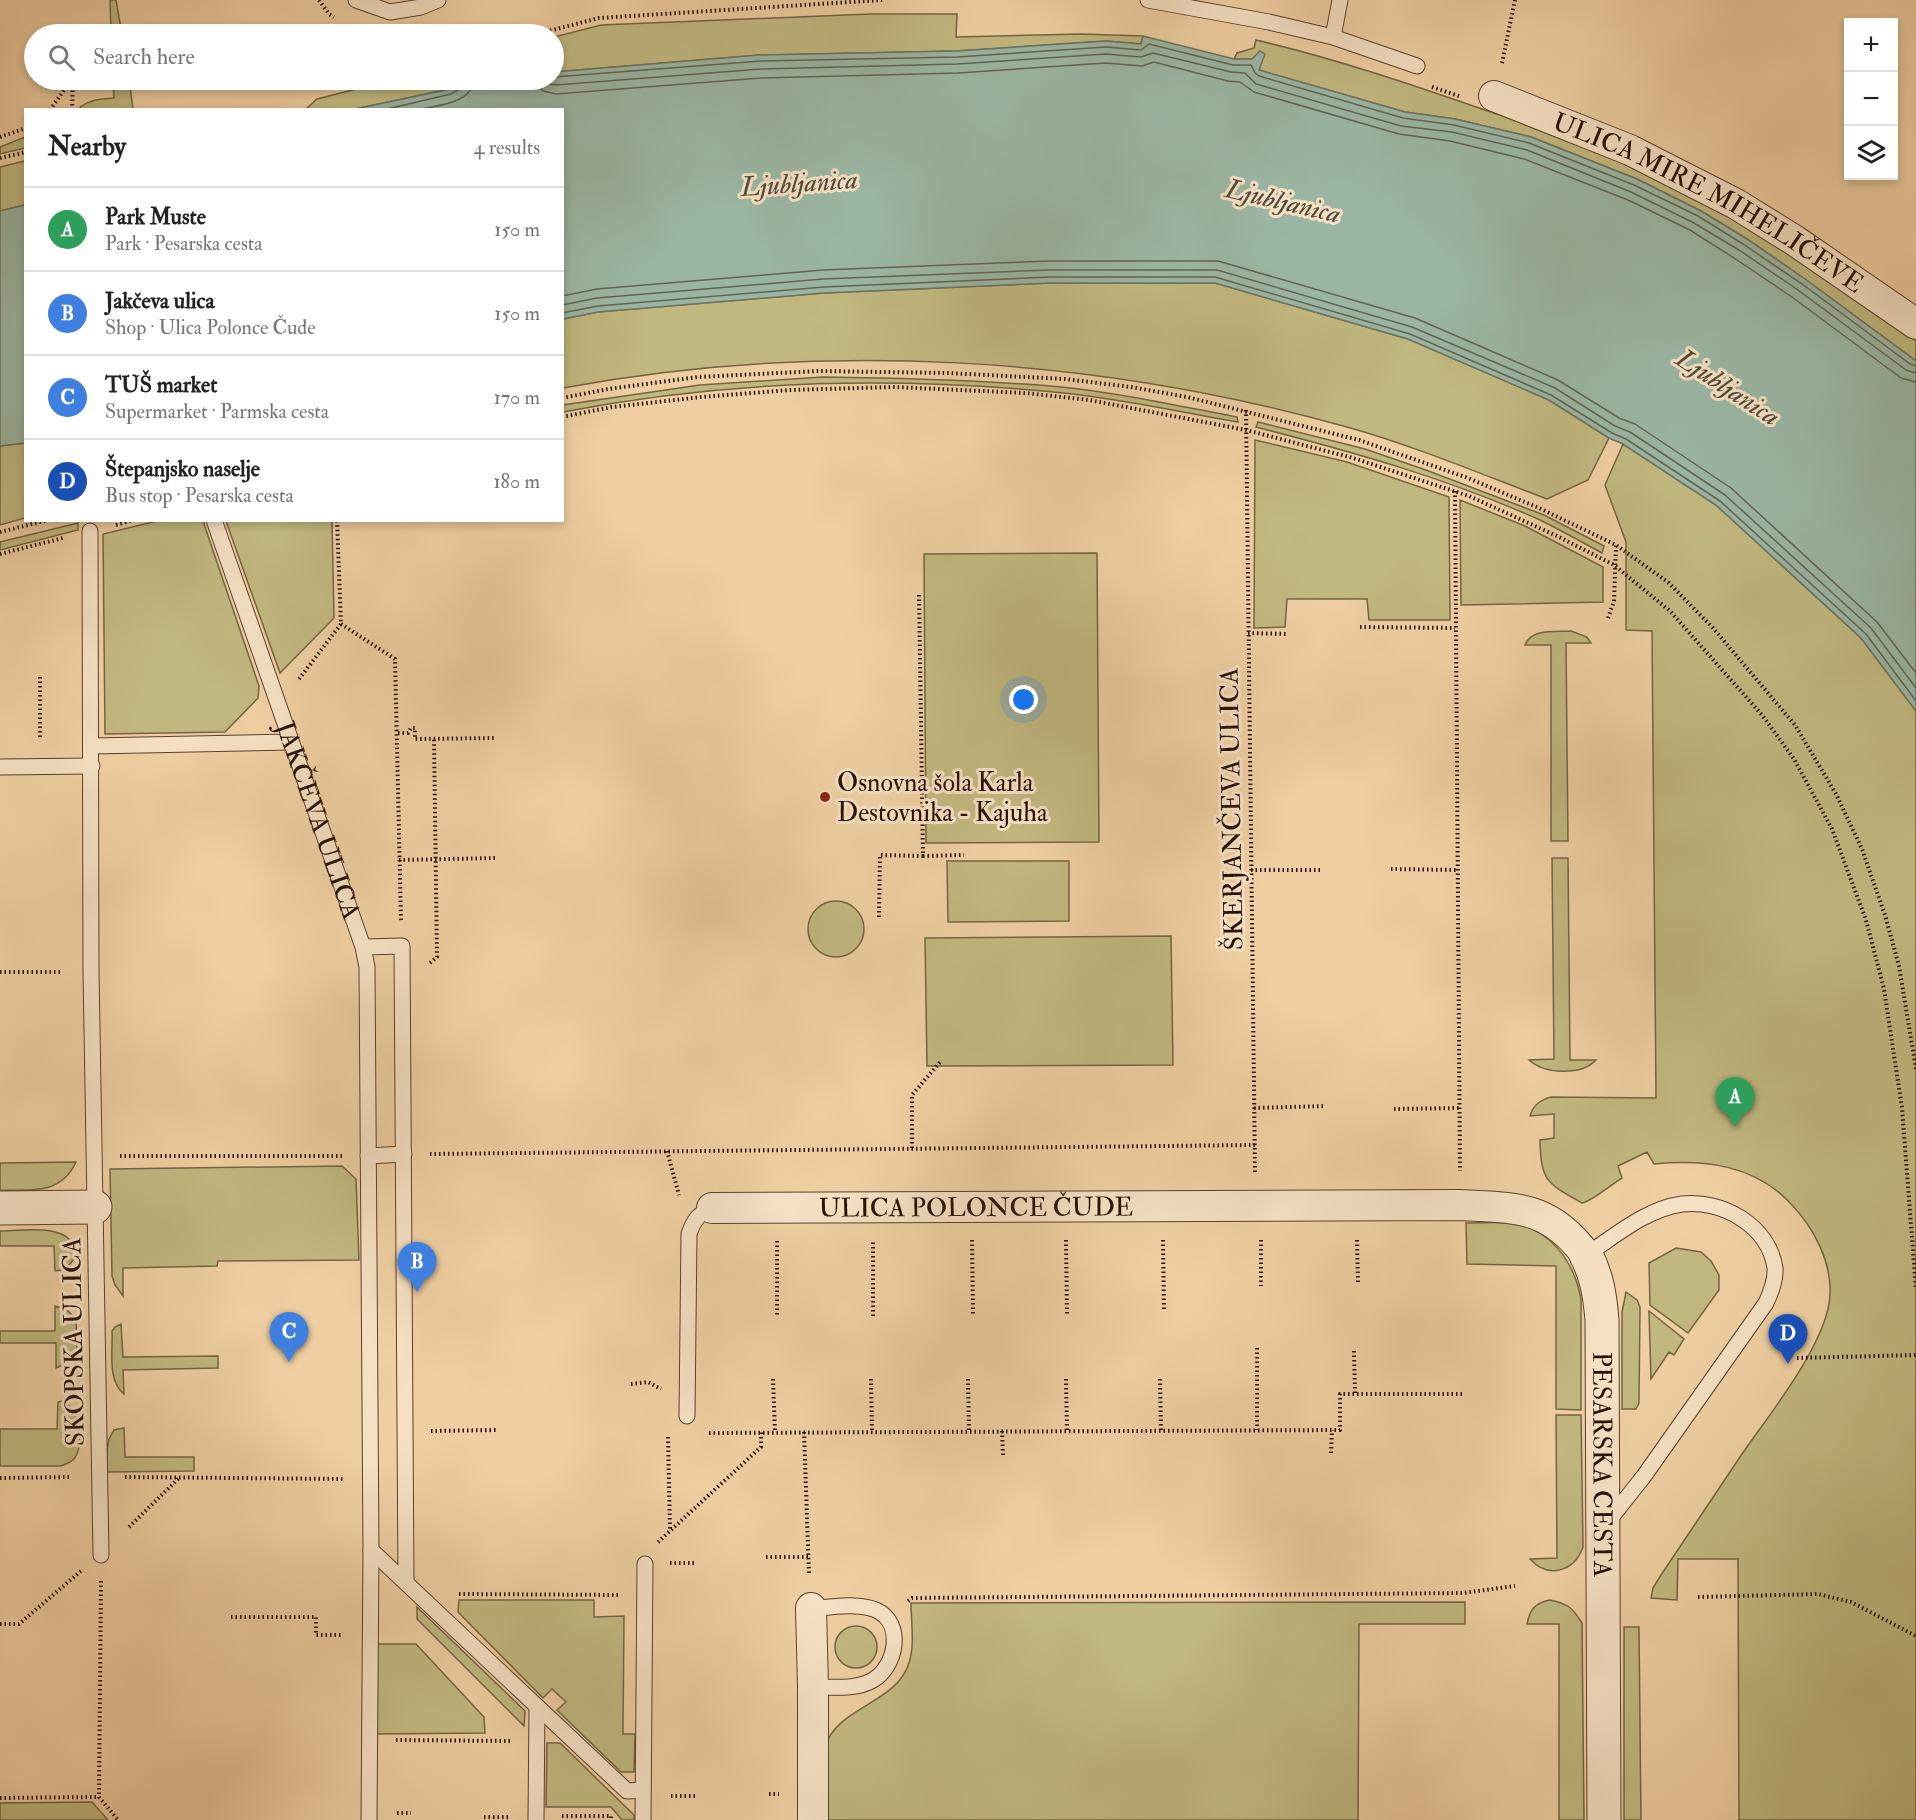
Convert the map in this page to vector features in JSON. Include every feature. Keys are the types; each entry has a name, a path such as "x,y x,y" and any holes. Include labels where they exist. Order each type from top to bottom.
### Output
{"street":[{"name":"ULICA MIRE MIHELIČEVE","path":"1494,96 1630,150 1736,204 1794,240 1916,324"},
{"name":"ULICA POLONCE ČUDE","path":"712,1208 1258,1219 1460,1193"},
{"name":"PESARSKA CESTA","path":"1460,1193 1531,1212 1562,1228 1586,1255 1598,1286 1602,1320 1604,1820"},
{"path":"0,1208 94,1207"},
{"path":"811,1608 813,1820"}],"lane":[{"path":"356,0 390,12 421,7 438,0"},
{"path":"1148,0 1269,22 1333,37 1417,66"},
{"path":"1333,37 1340,0"},
{"name":"JAKČEVA ULICA","path":"215,522 363,947 367,967 371,1551 369,1820"},
{"name":"SKOPSKA ULICA","path":"90,531 91,972 101,1555"},
{"path":"92,746 291,742"},
{"path":"0,767 92,766"},
{"path":"363,947 402,946 403,1432 411,1589"},
{"path":"368,1156 404,1154"},
{"path":"1586,1255 1637,1221 1663,1209 1683,1204 1703,1205 1724,1208 1745,1220 1762,1238 1771,1253 1775,1270 1773,1287 1766,1303 1644,1476 1603,1528"},
{"name":"ULICA POLONCE ČUDE","path":"689,1234 693,1220 712,1208"},
{"path":"687,1416 689,1234"},
{"path":"371,1551 627,1791 643,1790"},
{"path":"644,1820 645,1564"},
{"path":"811,1608 860,1607 878,1611 891,1625 894,1645 889,1664 873,1680 861,1685 813,1687"},
{"path":"536,1818 537,1707"}],"path":[{"path":"564,27 599,18 882,0"},
{"path":"1502,66 1515,0"},
{"path":"51,108 65,90"},
{"path":"72,90 72,108"},
{"path":"0,137 24,129"},
{"path":"0,158 24,152"},
{"path":"564,398 608,389 698,377 818,371 948,373 1065,379 1109,384 1246,410 1359,440 1468,478 1616,544 1669,583 1713,628 1795,725 1836,794 1862,849 1885,915 1899,966 1916,1069"},
{"path":"564,417 612,407 790,390 894,387 1015,393 1089,400 1246,430 1353,458 1455,491 1557,536 1614,565 1670,611 1762,715 1794,759 1832,829 1866,920 1884,989 1902,1108 1916,1290"},
{"name":"ŠKERJANČEVA ULICA","path":"1246,410 1254,1108 1261,1286"},
{"path":"1455,491 1460,1193"},
{"path":"0,532 40,522"},
{"path":"279,705 342,624 338,522"},
{"path":"1608,618 1614,601 1616,544"},
{"path":"919,592 922,856"},
{"path":"342,624 395,659 399,733 402,946"},
{"path":"1360,627 1456,628"},
{"path":"1248,633 1287,634"},
{"path":"40,677 41,767"},
{"path":"399,733 408,733 411,728 415,729 415,739 495,738"},
{"path":"429,964 437,957 434,739"},
{"path":"879,917 880,855 964,855"},
{"path":"399,860 495,858"},
{"path":"1391,869 1458,870"},
{"path":"1251,870 1321,870"},
{"path":"0,972 63,972"},
{"path":"912,1148 912,1095 941,1061"},
{"path":"1254,1108 1326,1106"},
{"path":"1394,1109 1459,1108"},
{"path":"404,1154 1255,1145"},
{"path":"667,1150 689,1234"},
{"path":"94,1156 368,1156"},
{"path":"873,1230 873,1316"},
{"path":"972,1230 973,1314"},
{"path":"1065,1230 1067,1314"},
{"path":"1162,1230 1164,1312"},
{"path":"1357,1230 1358,1285"},
{"path":"777,1231 777,1316"},
{"path":"1257,1348 1257,1430"},
{"path":"1354,1351 1355,1394"},
{"path":"1797,1358 1916,1355"},
{"path":"773,1378 775,1432"},
{"path":"1066,1378 1067,1431"},
{"path":"1160,1378 1161,1430"},
{"path":"871,1379 872,1431"},
{"path":"968,1379 969,1431"},
{"path":"631,1384 648,1382 660,1387 663,1394"},
{"path":"706,1433 1341,1430 1340,1394 1462,1394"},
{"path":"403,1432 498,1430"},
{"path":"1331,1453 1332,1430"},
{"path":"1002,1431 1003,1455"},
{"path":"645,1564 645,1554 761,1447 761,1432"},
{"path":"804,1432 811,1608"},
{"path":"668,1433 670,1530"},
{"name":"SKOPSKA ULICA","path":"0,1478 99,1478"},
{"path":"99,1478 370,1479"},
{"path":"101,1555 99,1797 118,1820"},
{"path":"766,1557 808,1557"},
{"path":"885,1616 912,1598 1463,1593 1515,1586"},
{"path":"411,1589 645,1595"},
{"path":"1698,1597 1818,1594 1851,1602 1916,1636"},
{"path":"231,1617 316,1617 316,1635 370,1635"},
{"path":"370,1739 536,1741"},
{"path":"0,1798 99,1797"},
{"path":"536,1818 611,1816 611,1820"}],"shaded area":[{"path":"110,0 116,0 120,24 111,24"},
{"path":"870,14 957,14 956,37 1081,34 1143,36 1141,44 1106,41 957,51 760,55 564,71 564,34 601,25"},
{"path":"1256,40 1342,63 1426,90 1566,138 1647,172 1683,190 1751,230 1916,341 1916,361 1747,239 1701,211 1637,179 1531,137 1455,119 1405,112 1259,70 1252,59 1234,59 1237,53 1254,48"},
{"path":"114,90 130,90 133,108 80,107 92,101 114,98"},
{"path":"353,90 445,90 360,108 307,108 317,99"},
{"path":"24,137 24,148 0,154 0,147"},
{"path":"24,161 24,205 0,211 0,167"},
{"path":"1050,283 1215,283 1408,339 1549,400 1609,438 1588,480 1547,499 1423,452 1347,427 1251,403 1154,384 1056,371 957,363 858,361 759,364 660,373 564,388 564,319 598,312 824,293"},
{"path":"823,377 942,380 1061,387 1127,396 1237,417 1238,422 1129,402 1064,393 938,384 875,383 750,387 625,401 564,412 564,405 700,385"},
{"path":"1258,422 1365,449 1426,470 1544,515 1604,546 1602,553 1542,521 1472,492 1329,446 1256,427"},
{"path":"1255,440 1347,462 1449,497 1450,620 1369,620 1367,599 1287,599 1285,627 1254,628"},
{"path":"24,443 24,518 0,525 0,446"},
{"path":"1623,444 1716,505 1861,638 1916,711 1916,1820 1739,1820 1738,1559 1678,1559 1677,1600 1651,1598 1653,1588 1661,1575 1795,1378 1819,1334 1827,1314 1830,1283 1825,1259 1808,1224 1778,1192 1746,1173 1711,1164 1654,1164 1647,1152 1618,1166 1622,1178 1582,1203 1561,1191 1548,1180 1544,1173 1540,1140 1554,1138 1554,1114 1530,1116 1538,1104 1551,1097 1656,1098 1652,631 1626,630 1626,542 1605,485"},
{"path":"1460,500 1525,526 1603,567 1603,602 1461,605"},
{"path":"153,522 203,522 259,686 258,698 225,732 105,734 103,534"},
{"path":"226,522 332,522 334,618 280,673"},
{"path":"78,523 78,530 0,550 0,542"},
{"path":"1097,553 1099,842 926,843 924,554"},
{"path":"1571,631 1587,637 1591,643 1566,643 1568,841 1551,841 1551,645 1525,645 1538,633"},
{"path":"1552,858 1568,858 1570,1060 1596,1060 1581,1069 1572,1071 1544,1068 1529,1060 1554,1059"},
{"path":"947,861 1069,861 1069,921 948,922"},
{"path":"836,901 847,903 856,909 862,918 864,929 862,940 856,949 847,955 836,957 825,955 816,949 810,940 808,929 810,918 816,909 825,903"},
{"path":"1171,936 1173,1065 927,1066 925,938"},
{"path":"76,1162 70,1173 54,1185 34,1190 0,1190 0,1163"},
{"path":"342,1166 356,1179 359,1260 218,1261 217,1266 123,1268 123,1296 115,1285 112,1276 110,1169"},
{"path":"1466,1223 1508,1223 1523,1226 1547,1238 1566,1259 1578,1285 1581,1299 1581,1410 1556,1409 1556,1266 1467,1264"},
{"path":"42,1230 62,1234 74,1247 74,1257 63,1270 55,1271 54,1246 0,1246 0,1231"},
{"path":"1676,1248 1701,1252 1711,1261 1719,1275 1719,1290 1688,1333 1650,1305 1649,1263"},
{"path":"1626,1292 1637,1300 1640,1307 1639,1403 1636,1409 1622,1409 1622,1312"},
{"path":"55,1306 66,1309 76,1319 77,1353 70,1362 56,1368 56,1343 0,1343 0,1331 55,1331"},
{"path":"1649,1311 1684,1339 1674,1355 1669,1352 1651,1379"},
{"path":"121,1324 123,1357 218,1356 218,1368 123,1370 124,1394 115,1381 112,1365 112,1331"},
{"path":"62,1401 73,1411 79,1427 79,1445 74,1459 61,1466 0,1466 0,1429 57,1429 58,1402"},
{"path":"1556,1415 1581,1415 1583,1547 1579,1556 1567,1567 1552,1571 1537,1565 1530,1559 1557,1558"},
{"path":"124,1428 125,1457 194,1457 194,1471 107,1472 109,1439 114,1430"},
{"path":"459,1600 594,1600 594,1617 624,1616 623,1734 635,1734 634,1772 621,1772 557,1710 566,1702 552,1689 543,1698 458,1612"},
{"path":"1550,1600 1569,1607 1582,1623 1584,1820 1559,1820 1559,1624 1527,1624 1534,1608"},
{"path":"1465,1602 1465,1624 1359,1624 1358,1820 821,1820 825,1746 832,1732 843,1722 892,1688 902,1677 909,1663 912,1649 911,1603"},
{"path":"417,1607 525,1711 524,1726 417,1619"},
{"path":"856,1626 871,1632 877,1647 871,1662 856,1668 841,1662 835,1647 841,1632"},
{"path":"1624,1627 1639,1627 1641,1820 1624,1820"},
{"path":"375,1644 416,1644 484,1717 485,1733 376,1734"},
{"path":"547,1743 560,1743 634,1815 634,1820 622,1820 611,1807 546,1807"},
{"path":"92,1802 108,1820 0,1820 0,1803"}],"water":[{"name":"Ljubljanica","path":"1143,36 1234,59 1252,59 1260,51 1265,54 1259,70 1405,112 1455,119 1531,137 1637,179 1701,211 1747,239 1916,361 1916,711 1861,638 1716,505 1623,444 1609,438 1549,400 1408,339 1215,283 1050,283 824,293 598,312 564,319 564,108 360,108 445,90 564,90 564,71 760,55 957,51 1106,41 1141,44"},
{"path":"24,205 24,443 0,446 0,211"}],"place":[{"name":"Osnovna šola Karla Destovnika - Kajuha","path":"825,797"},
{"name":"Park Muste","path":"1735,1127"},
{"name":"Jakčeva ulica","path":"417,1292"},
{"name":"TUŠ market","path":"289,1362"},
{"name":"Štepanjsko naselje","path":"1788,1364"}]}
